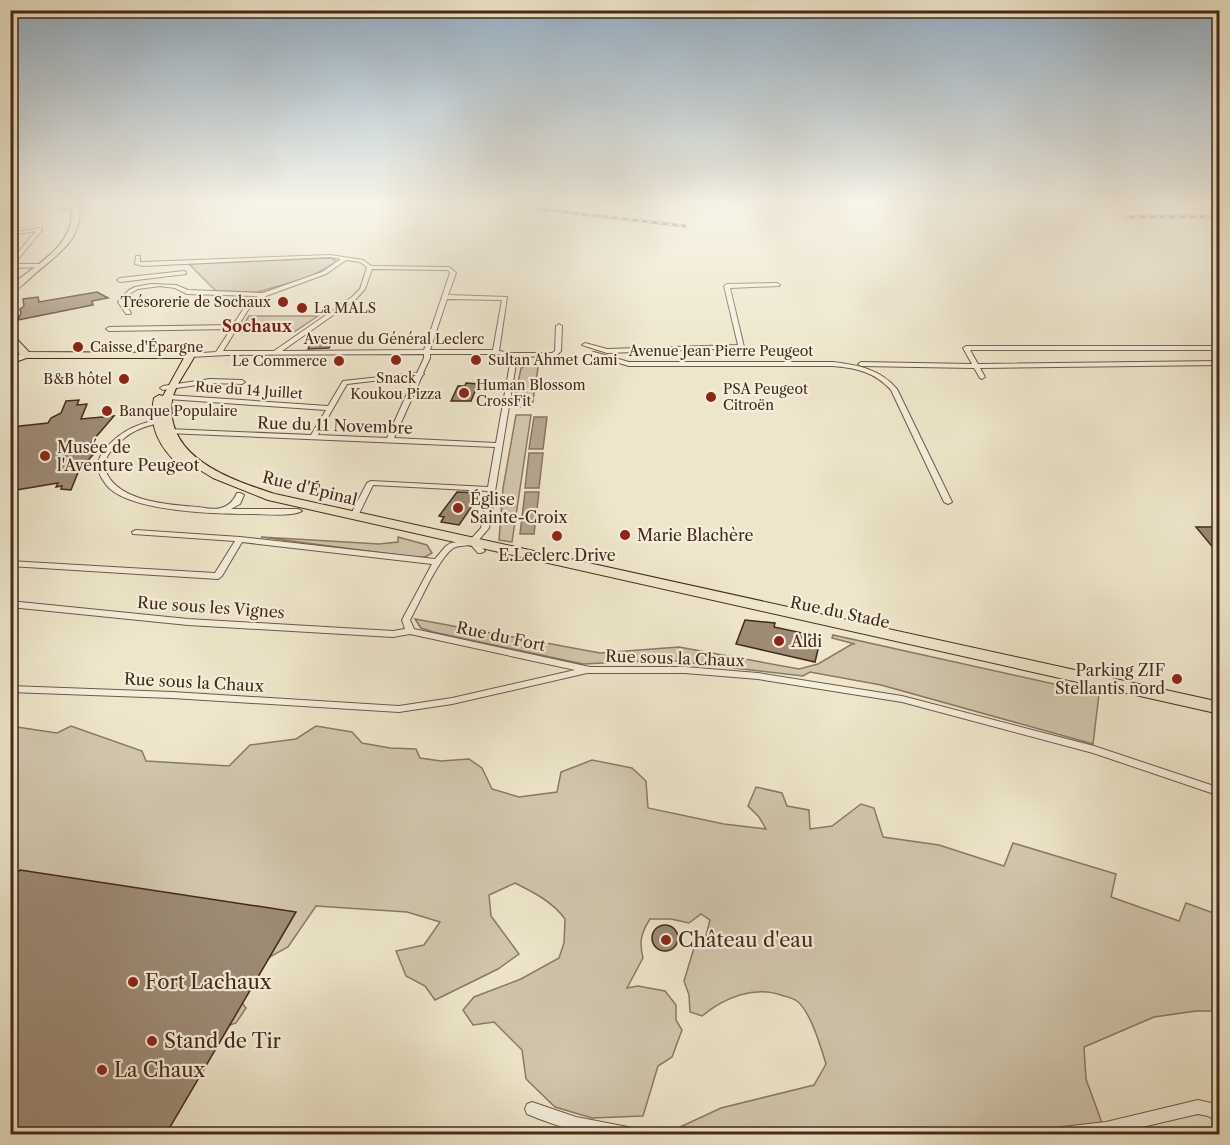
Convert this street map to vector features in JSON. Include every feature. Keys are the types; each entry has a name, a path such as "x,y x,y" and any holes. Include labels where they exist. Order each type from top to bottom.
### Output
{"main road":[{"path":"10,291 51,255"},
{"path":"10,335 24,353 10,361"},
{"name":"Avenue du Général Leclerc","path":"24,353 41,358 184,356"},
{"path":"163,426 157,405 167,391 184,356"},
{"name":"Rue d'Épinal","path":"163,426 176,458 191,471 217,486 240,495 298,511 454,544"},
{"name":"Rue d'Épinal","path":"163,426 191,459 208,472 227,482 272,497 477,546"},
{"name":"Rue du Stade","path":"454,544 477,546 1220,708"},
{"name":"Rue du Stade","path":"477,546 1220,715"}],"street":[{"path":"138,257 137,263 143,264 300,256 346,258 361,261 370,267 449,269 453,273 421,374 389,441"},
{"path":"218,354 248,306 264,295 324,273 346,258"},
{"path":"11,266 41,266"},
{"path":"275,353 354,298 362,289 370,267"},
{"path":"144,286 149,269"},
{"path":"120,280 184,273"},
{"path":"745,364 727,286 777,285"},
{"path":"128,313 121,302 132,290 144,286 177,286 187,292 264,295"},
{"path":"444,297 505,298 496,352"},
{"name":"Avenue du Général Leclerc","path":"184,356 428,352 554,355 558,351 559,326"},
{"path":"109,329 234,327"},
{"path":"585,345 599,350 741,347"},
{"path":"982,377 966,348 1220,348"},
{"path":"1057,365 1050,357 1051,351 1061,348"},
{"name":"Avenue Jean Pierre Peugeot","path":"610,360 618,350"},
{"path":"10,353 24,353"},
{"name":"Avenue Jean Pierre Peugeot","path":"594,354 629,364 977,366 1220,363"},
{"path":"477,546 484,528 500,445 513,364 511,355"},
{"name":"Avenue Jean Pierre Peugeot","path":"834,364 867,369 888,382 894,389 948,502"},
{"path":"313,438 345,382 421,374"},
{"path":"167,391 210,381 242,382"},
{"name":"Rue du 14 Juillet","path":"167,391 329,408"},
{"path":"163,426 139,424 113,444 101,462 104,479 119,491 150,503 183,509 298,511"},
{"name":"Rue du 11 Novembre","path":"163,426 313,438 500,445"},
{"path":"354,516 371,483 492,489"},
{"path":"221,511 237,502 240,495"},
{"path":"136,532 240,539 437,562"},
{"path":"10,563 218,576 240,539"},
{"path":"410,631 406,620 437,562 454,544"},
{"name":"Rue sous les Vignes","path":"10,604 188,622 393,634 410,631"},
{"name":"Rue du Fort","path":"410,631 587,670"},
{"name":"Rue sous la Chaux","path":"10,689 172,695 399,709 452,700 587,670 675,669 758,676 902,699 1094,750 1220,792"},
{"path":"1062,1134 1106,1129 1198,1107 1211,1110 1220,1116"},
{"path":"532,1109 576,1124 628,1134"}],"shaded area":[{"path":"330,258 335,260 335,263 310,277 258,292 216,291 189,264"},
{"path":"249,316 318,316 294,332 239,332"},
{"path":"539,361 532,407 513,407 521,368"},
{"path":"516,415 531,415 512,542 499,540 503,488"},
{"path":"534,417 547,417 543,449 529,449"},
{"path":"529,453 543,453 539,488 525,488"},
{"path":"525,492 539,492 534,534 520,534"},
{"path":"261,537 379,544 398,542 398,537 427,545 432,553 425,557 413,557"},
{"path":"415,619 600,653 679,647 799,669 818,664 855,644 832,638 833,635 1099,694 1093,744 881,685 810,672 803,676 666,660 583,664 433,632 421,628"},
{"path":"10,726 57,733 71,726 142,751 146,761 229,766 250,745 296,739 316,726 352,732 362,743 390,748 416,749 420,758 441,761 469,759 482,768 492,789 519,797 557,792 561,772 592,760 632,768 646,781 648,808 724,824 766,829 759,817 748,806 756,787 782,793 787,806 809,810 810,829 832,826 861,804 874,808 883,837 939,845 1004,866 1013,843 1116,874 1111,897 1179,921 1186,903 1219,915 1219,1011 1196,1011 1154,1017 1084,1047 1086,1079 1106,1134 657,1134 678,1128 721,1108 814,1085 826,1064 807,1013 797,1001 791,998 773,993 751,992 730,998 702,1016 690,1012 689,995 684,981 694,948 706,936 710,920 701,914 689,923 671,919 650,919 642,938 643,958 627,988 638,986 665,991 676,1005 676,1020 682,1030 672,1057 658,1066 643,1116 592,1118 555,1107 526,1079 522,1050 494,1022 473,1025 463,1010 474,997 521,979 559,958 564,943 565,919 549,903 515,883 489,895 491,916 519,954 498,969 435,1000 425,986 406,976 396,951 424,945 440,922 407,912 316,906 288,947 266,959 242,1003 246,1008 236,1023 222,1028 11,889"}],"building":[{"path":"97,292 108,298 92,301 93,305 18,320 20,309 24,306 23,299 38,297 39,302"},
{"path":"314,337 335,337 329,348 308,349"},
{"name":"Human Blossom CrossFit","path":"466,383 478,384 471,401 451,401 458,386 465,386"},
{"name":"Musée de l'Aventure Peugeot","path":"79,400 77,405 87,404 81,419 114,416 89,445 102,445 79,470 71,490 61,489 62,486 56,487 58,483 10,491 10,431 20,426 48,423 51,418 61,413 66,401"},
{"name":"Église Sainte-Croix","path":"457,492 481,493 459,525 441,522 444,517 439,516"},
{"path":"1196,527 1220,527 1220,556"},
{"name":"Aldi","path":"745,620 775,623 774,627 821,637 815,662 736,644"},
{"name":"Fort Lachaux","path":"20,870 296,912 166,1134 10,1134 10,882"},
{"name":"Château d'eau","path":"665,925 674,929 678,938 674,947 665,951 656,947 652,938 656,929"}],"place":[{"name":"Trésorerie de Sochaux","path":"283,302"},
{"name":"La MALS","path":"302,308"},
{"name":"Caisse d'Épargne","path":"78,347"},
{"name":"Snack Koukou Pizza","path":"396,360"},
{"name":"Sultan Ahmet Cami","path":"476,360"},
{"name":"Le Commerce","path":"339,361"},
{"name":"B&B hôtel","path":"124,379"},
{"name":"Human Blossom CrossFit","path":"464,393"},
{"name":"PSA Peugeot Citroën","path":"711,397"},
{"name":"Banque Populaire","path":"107,411"},
{"name":"Musée de l'Aventure Peugeot","path":"45,456"},
{"name":"Église Sainte-Croix","path":"458,508"},
{"name":"Marie Blachère","path":"625,535"},
{"name":"E.Leclerc Drive","path":"557,536"},
{"name":"Aldi","path":"779,641"},
{"name":"Parking ZIF Stellantis nord","path":"1177,679"},
{"name":"Château d'eau","path":"666,940"},
{"name":"Fort Lachaux","path":"133,982"},
{"name":"Stand de Tir","path":"152,1041"},
{"name":"La Chaux","path":"102,1070"}],"district":[{"name":"Sochaux","path":"257,326"}]}
